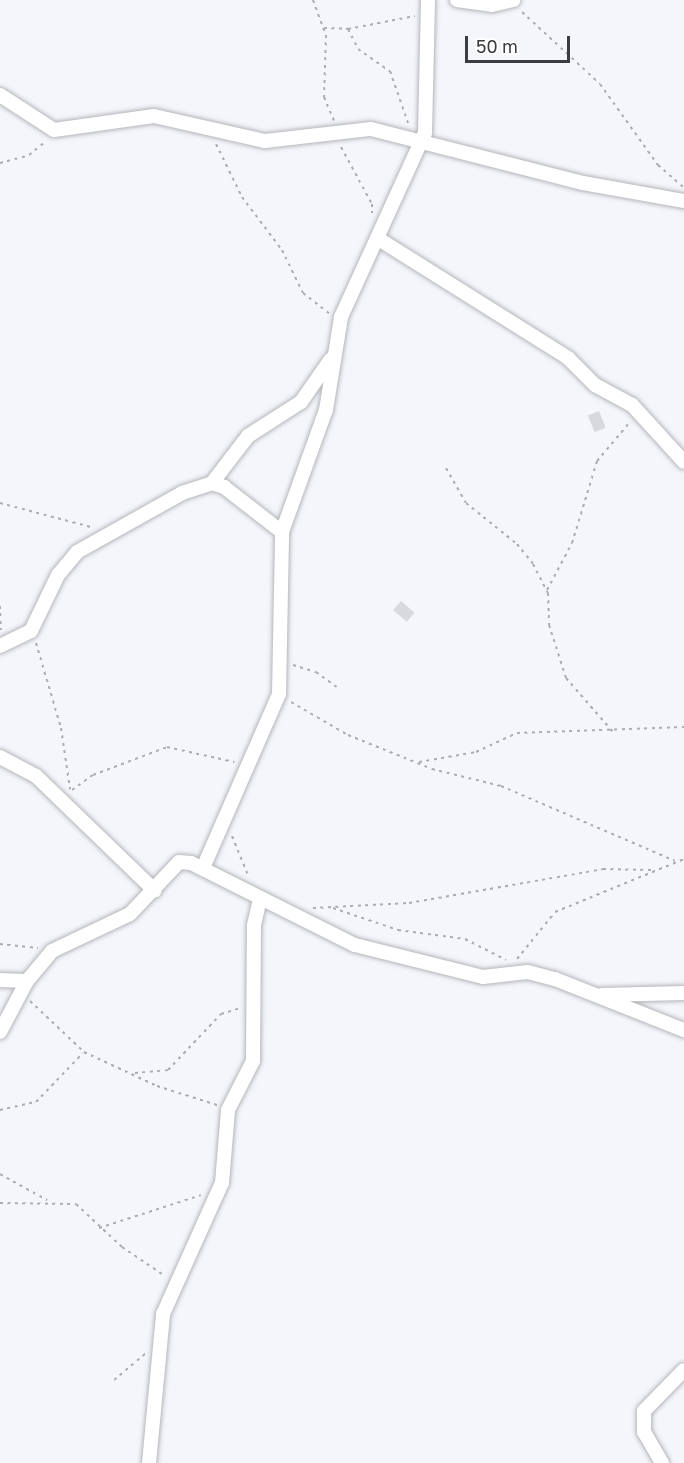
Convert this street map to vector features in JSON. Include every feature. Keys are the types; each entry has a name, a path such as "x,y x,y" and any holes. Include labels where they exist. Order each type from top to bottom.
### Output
{"street":[{"path":"203,868 279,694 282,532 326,410 341,317 377,238 416,141 428,102 428,0"},
{"path":"457,0 492,5 512,0"},
{"path":"0,95 54,130 154,116 265,141 338,135 371,129 583,183 684,201"},
{"path":"377,238 568,358 595,385 640,414 684,462"},
{"path":"0,646 31,631 64,565 105,532 212,483 248,436 301,402 334,354"},
{"path":"212,483 260,510 282,532"},
{"path":"0,757 36,776 154,891"},
{"path":"1,1028 25,987 52,951 109,928 154,891 179,862 203,868 260,899 375,952 483,977 528,972 684,1030"},
{"path":"149,1463 161,1331 174,1281 218,1195 225,1172 228,1110 253,1061 254,925 260,899"},
{"path":"0,980 25,987"},
{"path":"594,995 684,993"},
{"path":"662,1463 644,1432 644,1411 684,1370"}],"path":[{"path":"313,0 324,28 328,73 324,97 338,135 372,204 377,238"},
{"path":"512,0 560,53 600,84 658,165 684,190"},
{"path":"324,28 348,29 380,19 428,15"},
{"path":"348,29 358,49 394,77 416,141"},
{"path":"0,163 36,151 54,130"},
{"path":"213,130 242,197 282,250 303,293 316,307 341,317"},
{"path":"547,591 572,543 597,461 615,435 640,414"},
{"path":"446,468 466,503 526,553 547,591 549,625 566,678 614,733"},
{"path":"0,503 52,513 105,532"},
{"path":"0,606 0,646"},
{"path":"31,631 61,728 70,791 70,807"},
{"path":"281,664 316,672 337,687"},
{"path":"279,694 348,735 419,762 501,786 675,861"},
{"path":"419,762 476,752 517,733 614,733 684,728"},
{"path":"70,791 93,775 167,747 204,752 248,767"},
{"path":"229,809 237,853 260,899"},
{"path":"512,963 555,912 651,870 684,859"},
{"path":"309,908 434,900 603,869 651,870"},
{"path":"330,908 398,930 465,939 528,972"},
{"path":"0,944 52,951"},
{"path":"25,987 84,1052 135,1073 157,1086 228,1110"},
{"path":"135,1073 168,1070 221,1014 255,1006"},
{"path":"0,1110 36,1102 84,1052"},
{"path":"0,1174 47,1200"},
{"path":"99,1228 183,1198 218,1195"},
{"path":"0,1203 47,1200 76,1204 99,1228 174,1281"},
{"path":"114,1380 138,1362 161,1331"}],"building":[{"path":"599,411 606,428 595,432 588,415"},
{"path":"401,601 415,613 407,622 393,610"}]}
